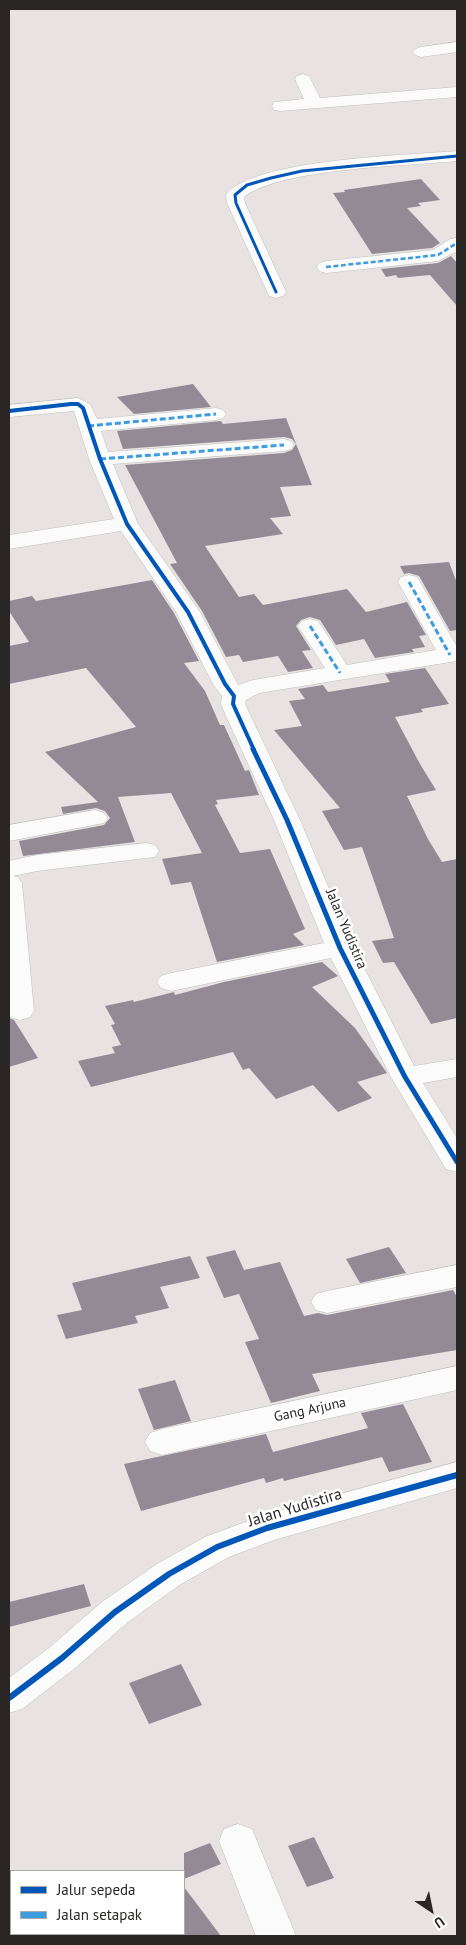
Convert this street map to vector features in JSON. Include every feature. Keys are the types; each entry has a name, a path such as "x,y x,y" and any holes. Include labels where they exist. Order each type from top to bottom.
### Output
{"street":[{"path":"421,52 457,48"},
{"path":"303,79 314,103"},
{"path":"280,106 452,93 457,108"},
{"path":"276,292 236,204 235,196 238,191 262,180 303,171 457,156"},
{"path":"326,267 438,255 457,243"},
{"name":"Jalan Yudistira","path":"9,411 78,404 83,408 100,459 127,524 188,612 225,684 234,696 233,704 238,716 291,829 340,948 405,1078 457,1162"},
{"path":"88,426 216,414"},
{"path":"100,459 284,445"},
{"path":"9,542 127,524"},
{"path":"234,696 253,687 454,654 409,582"},
{"path":"310,626 340,673"},
{"path":"9,833 95,818"},
{"path":"9,869 37,863 146,851"},
{"path":"9,883 11,928 20,1011"},
{"path":"171,982 340,948"},
{"path":"405,1078 457,1068"},
{"path":"327,1302 457,1276"},
{"name":"Gang Arjuna","path":"162,1442 457,1378"},
{"name":"Jalan Yudistira","path":"9,1698 62,1658 115,1612 169,1574 216,1546 267,1528 457,1475"},
{"path":"238,1841 276,1936"}],"building":[{"path":"421,179 440,200 418,203 421,206 407,208 440,243 432,248 372,254 333,193"},
{"path":"451,256 457,263 457,306 430,275 398,278 396,275 386,277 381,269 438,263"},
{"path":"193,384 211,407 134,414 117,397"},
{"path":"286,418 312,485 280,487 291,516 270,518 283,534 205,546 239,597 254,594 263,605 347,589 366,612 407,602 426,635 419,636 425,647 412,649 414,652 375,658 364,639 336,645 320,620 310,617 301,620 296,626 311,650 302,651 313,668 288,672 278,656 243,662 239,655 226,657 202,611 170,564 177,563 125,465 284,453 292,450 296,444 292,439 284,437 123,449 117,431 221,421 223,424"},
{"path":"449,562 457,583 457,630 450,631 419,576 409,573 404,574 400,566"},
{"path":"152,580 174,613 199,661 184,663 205,691 220,725 224,725 245,771 249,770 259,795 216,800 218,804 215,805 240,853 270,849 305,929 293,934 304,945 217,962 191,882 171,885 162,859 202,853 171,793 118,797 135,842 23,856 19,841 104,825 110,818 105,811 96,808 63,814 61,807 98,802 45,752 136,727 86,668 9,684 9,646 29,642 9,611 9,601 32,596 36,601"},
{"path":"425,668 449,704 421,709 423,712 395,717 436,790 407,796 428,839 442,862 457,859 457,1018 431,1024 394,962 383,963 372,941 394,938 362,847 344,850 322,811 340,808 274,730 302,726 289,701 305,699 298,689 323,685 328,692 390,682 385,674"},
{"path":"322,962 338,976 312,987 355,1028 387,1073 357,1082 372,1098 338,1112 313,1085 276,1099 249,1068 243,1070 233,1052 91,1087 78,1061 115,1053 112,1047 121,1045 111,1025 115,1024 105,1006 133,1000 134,1002 174,992 175,995 224,982"},
{"path":"9,1018 14,1020 38,1058 9,1067"},
{"path":"389,1247 406,1273 360,1283 346,1259"},
{"path":"235,1250 244,1270 280,1262 304,1316 318,1313 327,1315 453,1290 457,1297 457,1350 312,1374 320,1391 271,1403 245,1342 259,1339 239,1294 224,1298 206,1257"},
{"path":"190,1256 200,1278 160,1287 169,1308 135,1316 138,1323 66,1339 57,1315 82,1310 72,1283"},
{"path":"175,1380 191,1421 154,1430 138,1389"},
{"path":"403,1404 432,1462 389,1472 382,1457 284,1481 283,1478 266,1483 264,1478 141,1511 124,1464 266,1434 273,1452 368,1428 361,1413"},
{"path":"84,1584 91,1606 9,1627 9,1602"},
{"path":"181,1664 202,1705 149,1724 129,1683"},
{"path":"314,1837 334,1878 307,1887 288,1846"},
{"path":"210,1843 221,1864 185,1879 184,1853"},
{"path":"185,1888 221,1936 185,1935"}],"marked path":[{"path":"326,267 438,255 457,243"},
{"path":"88,426 216,414"},
{"path":"100,459 284,445"},
{"path":"409,582 450,655"},
{"path":"310,626 340,673"}],"cycle path":[{"path":"276,292 236,203 235,195 247,185 302,171 338,166 457,156"},
{"path":"9,411 71,404 78,404 83,408 100,459 127,524 188,612 225,684 234,696 233,704 238,716 287,820 340,948 405,1077 457,1162"},
{"path":"9,1698 62,1658 115,1612 169,1574 217,1547 267,1528 457,1475"}]}
